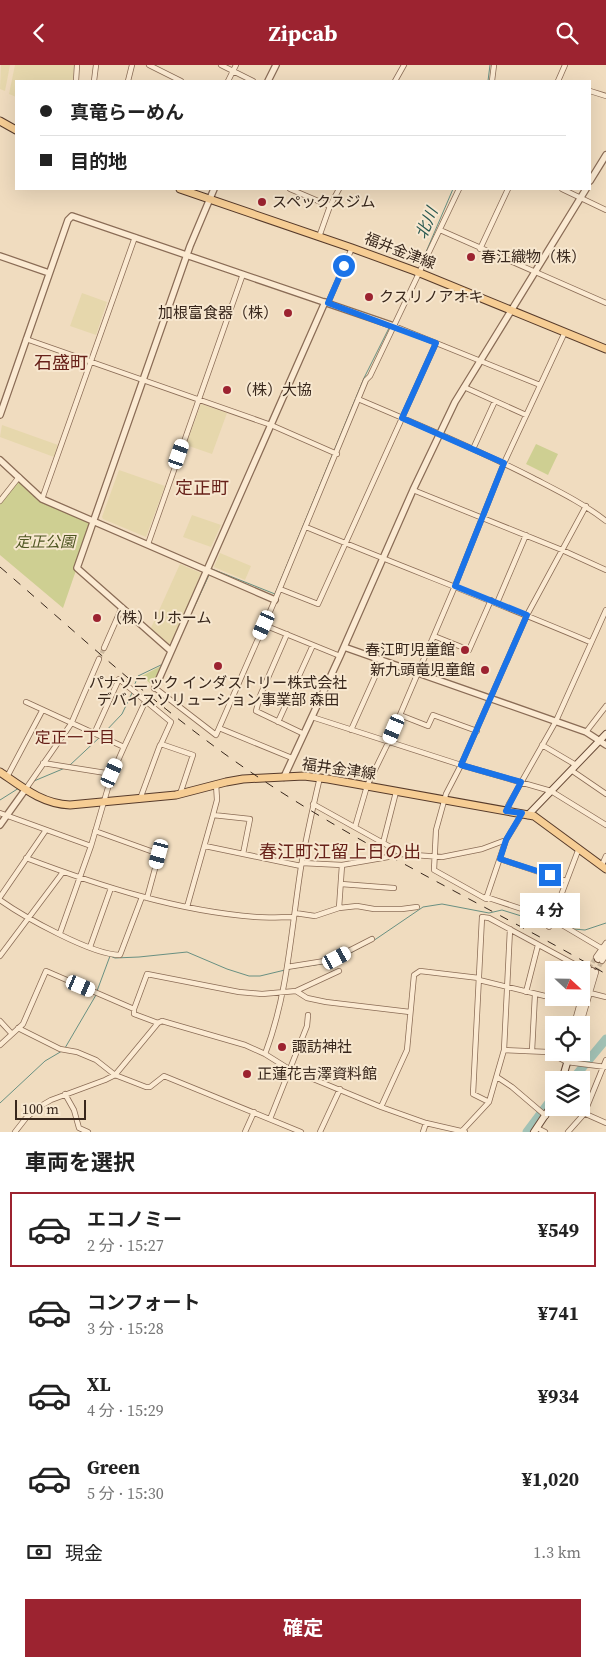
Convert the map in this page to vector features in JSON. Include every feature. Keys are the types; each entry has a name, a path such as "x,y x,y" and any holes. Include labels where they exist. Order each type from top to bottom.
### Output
{"main road":[{"path":"0,121 15,129"},
{"name":"福井金津線","path":"183,190 420,273 606,349"},
{"path":"525,814 551,791 606,734"},
{"name":"福井金津線","path":"0,771 25,790 38,797 64,805 103,803 180,794 243,779 320,777 538,817 604,867"},
{"path":"598,959 604,949"},
{"path":"580,1016 593,970"},
{"path":"564,1071 567,1062"},
{"path":"535,1130 545,1116"}],"street":[{"path":"76,80 77,65"},
{"path":"94,80 96,65"},
{"path":"128,80 132,65"},
{"path":"149,65 159,67 179,80"},
{"path":"221,65 250,80"},
{"path":"228,80 236,65"},
{"path":"268,80 276,65"},
{"path":"396,80 404,65"},
{"path":"492,80 494,65"},
{"path":"559,80 565,65"},
{"path":"591,91 606,96"},
{"path":"591,179 606,155"},
{"path":"171,651 77,568 187,255 214,190"},
{"path":"292,190 330,206"},
{"path":"319,237 330,206 338,190"},
{"path":"352,248 155,687 216,735 280,589 366,380 370,376 459,190"},
{"path":"480,249 508,190"},
{"path":"564,190 606,210"},
{"path":"284,777 440,433 464,387 510,309 585,190"},
{"path":"0,415 68,220 72,216 394,326 540,385"},
{"path":"440,230 605,302"},
{"path":"42,499 135,237"},
{"path":"0,256 49,273"},
{"path":"148,544 243,274"},
{"path":"355,827 367,786 388,743 434,636 504,463 564,332"},
{"path":"26,339 271,425 337,454"},
{"path":"280,589 318,604 436,343"},
{"path":"464,387 526,415"},
{"path":"358,399 440,433 504,463 586,505 606,521"},
{"path":"474,449 495,401"},
{"path":"0,460 42,499 275,600"},
{"path":"0,501 19,477"},
{"path":"413,490 562,550 606,571"},
{"path":"586,505 527,615 477,731 444,800 436,830 433,857 434,870 486,899 486,897 552,919 604,949 606,943"},
{"path":"306,527 382,559 491,600 590,642"},
{"path":"497,603 526,535"},
{"path":"434,636 469,650 491,600"},
{"path":"104,648 122,607"},
{"path":"506,811 556,721 606,610"},
{"path":"600,623 606,627"},
{"path":"264,625 340,656"},
{"path":"287,634 260,697 256,711 304,734"},
{"path":"278,722 313,645"},
{"path":"344,647 586,732 606,745"},
{"path":"0,825 3,815 25,790 70,724 99,659"},
{"path":"351,730 382,661"},
{"path":"94,734 119,679 171,723 161,744 193,755 180,794"},
{"path":"26,702 70,724 124,747"},
{"path":"60,933 91,846 112,773 145,702"},
{"path":"586,732 606,706"},
{"path":"7,777 42,711"},
{"path":"400,715 428,726 433,715 477,731"},
{"path":"312,717 388,743 551,791 606,825"},
{"path":"218,728 292,759"},
{"path":"140,799 160,745"},
{"path":"542,745 576,765"},
{"path":"43,763 112,773"},
{"path":"571,770 606,794"},
{"path":"265,1054 287,974 302,864 320,777"},
{"path":"187,907 217,800 216,784"},
{"path":"383,843 396,792"},
{"path":"313,804 402,854 442,857 468,852 506,840"},
{"path":"486,897 506,840 525,814"},
{"path":"3,815 91,846"},
{"path":"213,815 250,819 243,854"},
{"path":"46,830 0,898 28,919 90,947 120,955 145,897 159,854 95,831"},
{"path":"205,846 302,864 342,865 388,857"},
{"path":"549,927 579,848"},
{"path":"604,867 606,856"},
{"path":"26,858 79,878 145,897 187,907 256,917 315,915 339,908 357,906 374,909 416,907"},
{"path":"500,859 566,881"},
{"path":"339,908 342,865"},
{"path":"0,956 63,872"},
{"path":"341,885 394,888"},
{"path":"90,947 111,888"},
{"path":"489,1103 474,1094 482,917 489,918 568,961"},
{"path":"339,971 296,991 262,995 147,974 134,1009 134,1014 158,1023 166,1021 245,1045 290,1069 381,1107 426,1123 464,1131 489,1103 504,1050 510,929"},
{"path":"287,967 331,960 372,939"},
{"path":"526,992 538,945"},
{"path":"598,959 606,955"},
{"path":"593,970 590,993 606,997"},
{"path":"590,977 593,970"},
{"path":"0,1045 23,1024 46,971 134,1009"},
{"path":"381,1107 407,1050 414,975 417,972 479,979 545,996"},
{"path":"296,991 307,998 326,1002 410,1012"},
{"path":"532,1051 536,994"},
{"path":"270,1119 307,1026 308,1015"},
{"path":"0,1021 12,1034"},
{"path":"15,1132 26,1118 39,1107 65,1094 115,1075 158,1023"},
{"path":"18,1028 60,1049 77,1052 96,1061 115,1075 150,1087 164,1076 301,1132"},
{"path":"504,1050 548,1052 567,1062 605,1067"},
{"path":"590,1101 605,1067 606,1060"},
{"path":"497,1077 545,1114"},
{"path":"320,1132 340,1089"},
{"path":"65,1094 74,1111 79,1128 88,1132"},
{"path":"245,1132 254,1112"},
{"path":"568,1132 582,1116"},
{"path":"589,1116 606,1123"},
{"path":"423,1132 426,1123"},
{"path":"535,1130 545,1132"}],"shaded area":[{"path":"1,65 10,65 5,91 0,89"},
{"path":"15,65 74,65 73,80 15,80 15,97 9,94"},
{"path":"82,293 107,302 96,335 70,326"},
{"path":"201,404 227,413 212,454 186,445"},
{"path":"2,425 58,445 54,457 0,437"},
{"path":"119,470 165,486 146,537 102,517"},
{"path":"192,515 221,525 211,547 183,537"},
{"path":"220,553 251,566 245,580 214,567"},
{"path":"180,564 201,573 172,642 169,644 151,628"}],"green space":[{"path":"536,444 558,454 548,475 526,464"},
{"name":"定正公園","path":"21,479 42,499 93,521 63,608 0,555 0,504"},
{"path":"161,666 152,685 142,676"}],"waterway":[{"name":"北川","path":"488,80 490,65"},
{"name":"北川","path":"420,266 453,190"},
{"path":"212,569 275,594 364,378 389,328"},
{"path":"170,660 209,575"},
{"path":"133,689 138,676 163,664"},
{"path":"103,734 122,714 132,693"},
{"path":"70,765 100,737"},
{"path":"34,781 65,768"},
{"path":"0,800 19,788"},
{"path":"288,969 334,962 376,939 423,907 442,904 489,913 502,910 559,926"},
{"path":"573,929 585,930 606,923"},
{"path":"97,991 110,956 115,958 139,957 187,952 249,976 260,976 285,970"},
{"path":"65,1048 96,995"},
{"path":"579,1071 606,1039"},
{"path":"0,1103 45,1061 62,1051"},
{"path":"527,1132 545,1108"}],"tunnel":[{"path":"99,659 104,648"},
{"path":"388,857 400,854"},
{"path":"590,966 596,957"},
{"path":"596,972 602,961"}],"railway":[{"path":"0,567 160,704 226,755 261,779 345,831 606,974"}],"place":[{"name":"スペックスジム","path":"262,202"},
{"name":"春江織物（株）","path":"471,257"},
{"name":"クスリノアオキ","path":"369,297"},
{"name":"加根富食器（株）","path":"288,313"},
{"name":"（株）大協","path":"227,390"},
{"name":"（株）リホーム","path":"97,618"},
{"name":"春江町児童館","path":"465,650"},
{"name":"パナソニック インダストリー株式会社 デバイスソリューション事業部 森田","path":"218,666"},
{"name":"新九頭竜児童館","path":"485,670"},
{"name":"諏訪神社","path":"282,1047"},
{"name":"正蓮花吉澤資料館","path":"247,1074"}],"district":[{"name":"石盛町","path":"61,363"},
{"name":"定正町","path":"202,488"},
{"name":"定正一丁目","path":"75,737"},
{"name":"春江町江留上日の出","path":"340,852"}],"route":[{"path":"344,266 328,303 436,343 402,418 440,433 504,463 455,586 527,615 461,765 521,782 506,811 522,813 506,840 500,859 550,875"}]}
